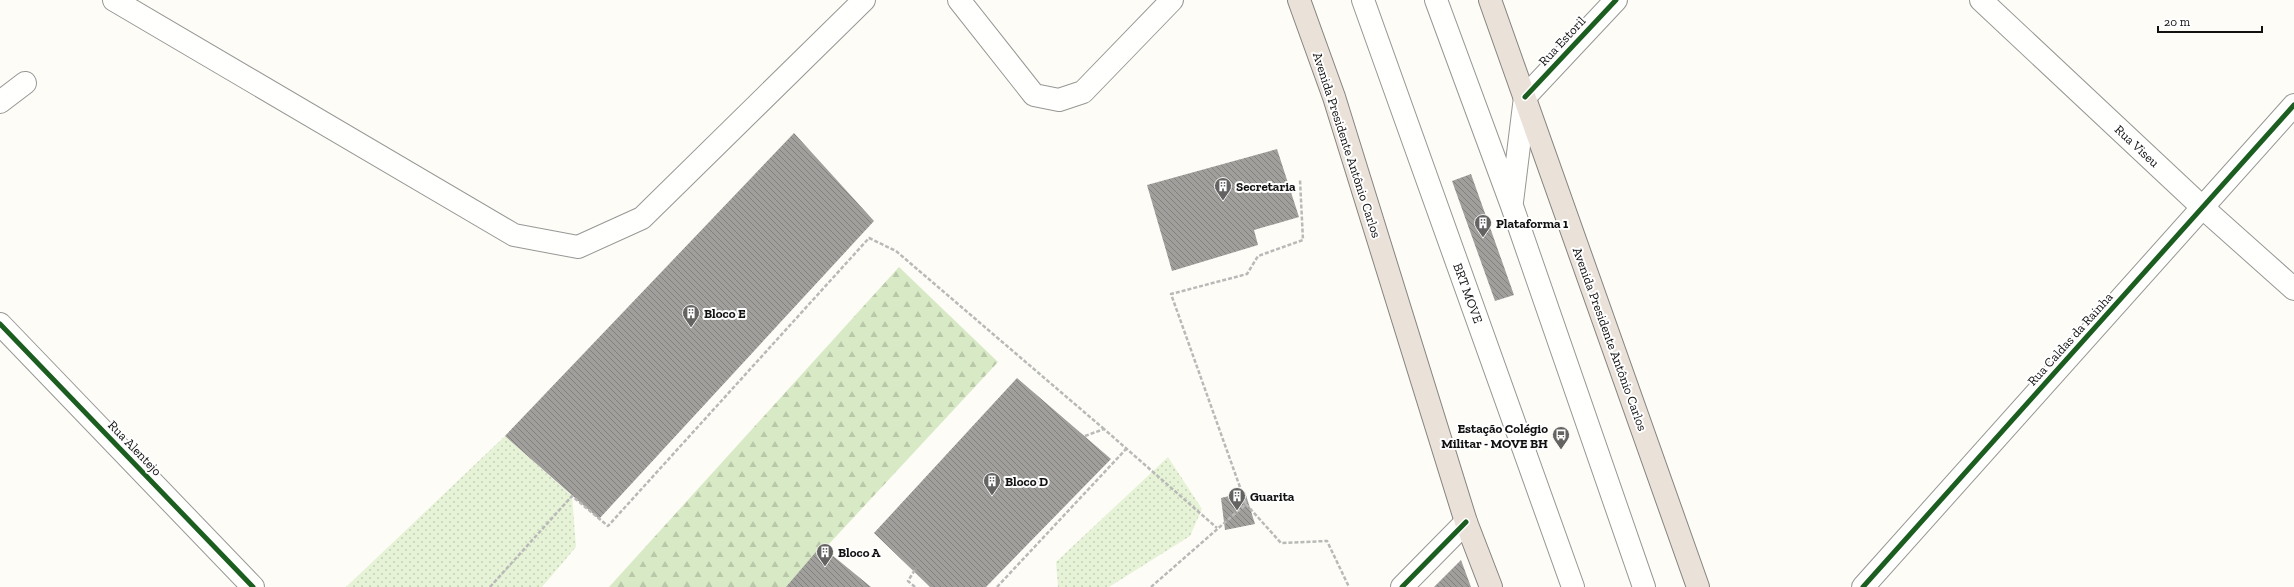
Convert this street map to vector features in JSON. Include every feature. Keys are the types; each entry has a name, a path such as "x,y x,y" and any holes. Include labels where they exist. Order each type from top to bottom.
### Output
{"highway":[{"name":"Avenida Presidente Antônio Carlos","path":"1299,0 1334,97 1466,522 1491,587"},
{"name":"Avenida Presidente Antônio Carlos","path":"1490,0 1698,587"}],"street":[{"path":"114,0 514,235 578,246 642,218 864,0"},
{"path":"959,0 1034,95 1059,100 1083,92 1172,0"},
{"name":"BRT MOVE","path":"1364,0 1573,587"},
{"path":"1436,0 1512,206 1644,587"},
{"name":"Rua Estoril","path":"1525,97 1616,0"},
{"name":"Rua Viseu","path":"1981,0 2202,207 2294,289"},
{"path":"0,102 24,82"},
{"path":"1512,206 1525,97"},
{"name":"Rua Caldas da Rainha","path":"1863,587 2294,106"},
{"name":"Rua Alentejo","path":"0,324 254,587"},
{"path":"1402,587 1466,522"}],"path":[{"path":"1300,180 1302,240 1258,256 1247,274 1171,294 1246,504 1281,543 1327,541 1349,587"},
{"path":"490,587 572,496 608,526 869,238 896,251 1127,448 1217,528"},
{"path":"1085,436 1104,429"},
{"path":"996,587 1127,448"},
{"path":"1151,587 1246,504"},
{"path":"915,587 908,581 916,568"}],"green space":[{"path":"899,267 998,362 789,587 609,587"},
{"path":"505,436 572,496 576,547 542,587 346,587"},
{"path":"1168,457 1202,509 1190,536 1109,587 1058,587 1056,562"}],"building":[{"name":"Bloco E","path":"794,133 874,221 599,519 505,436"},
{"name":"Secretaria","path":"1277,149 1299,217 1254,230 1258,245 1172,271 1147,185"},
{"name":"Plataforma 1","path":"1471,174 1514,295 1495,301 1452,181"},
{"name":"Bloco D","path":"1017,378 1111,459 986,587 930,587 874,533"},
{"name":"Guarita","path":"1245,492 1255,524 1225,530 1221,498"},
{"name":"Bloco A","path":"821,546 871,587 786,587"},
{"path":"1461,560 1471,587 1434,587"}],"cycle path":[{"path":"1525,97 1616,0"},
{"path":"1863,587 2294,105"},
{"path":"0,324 253,587"},
{"path":"1402,587 1466,522"}],"place":[{"name":"Secretaria","path":"1223,201"},
{"name":"Plataforma 1","path":"1483,238"},
{"name":"Bloco E","path":"691,328"},
{"name":"Estação Colégio Militar - MOVE BH","path":"1561,450"},
{"name":"Bloco D","path":"992,496"},
{"name":"Guarita","path":"1237,511"},
{"name":"Bloco A","path":"825,567"}]}
